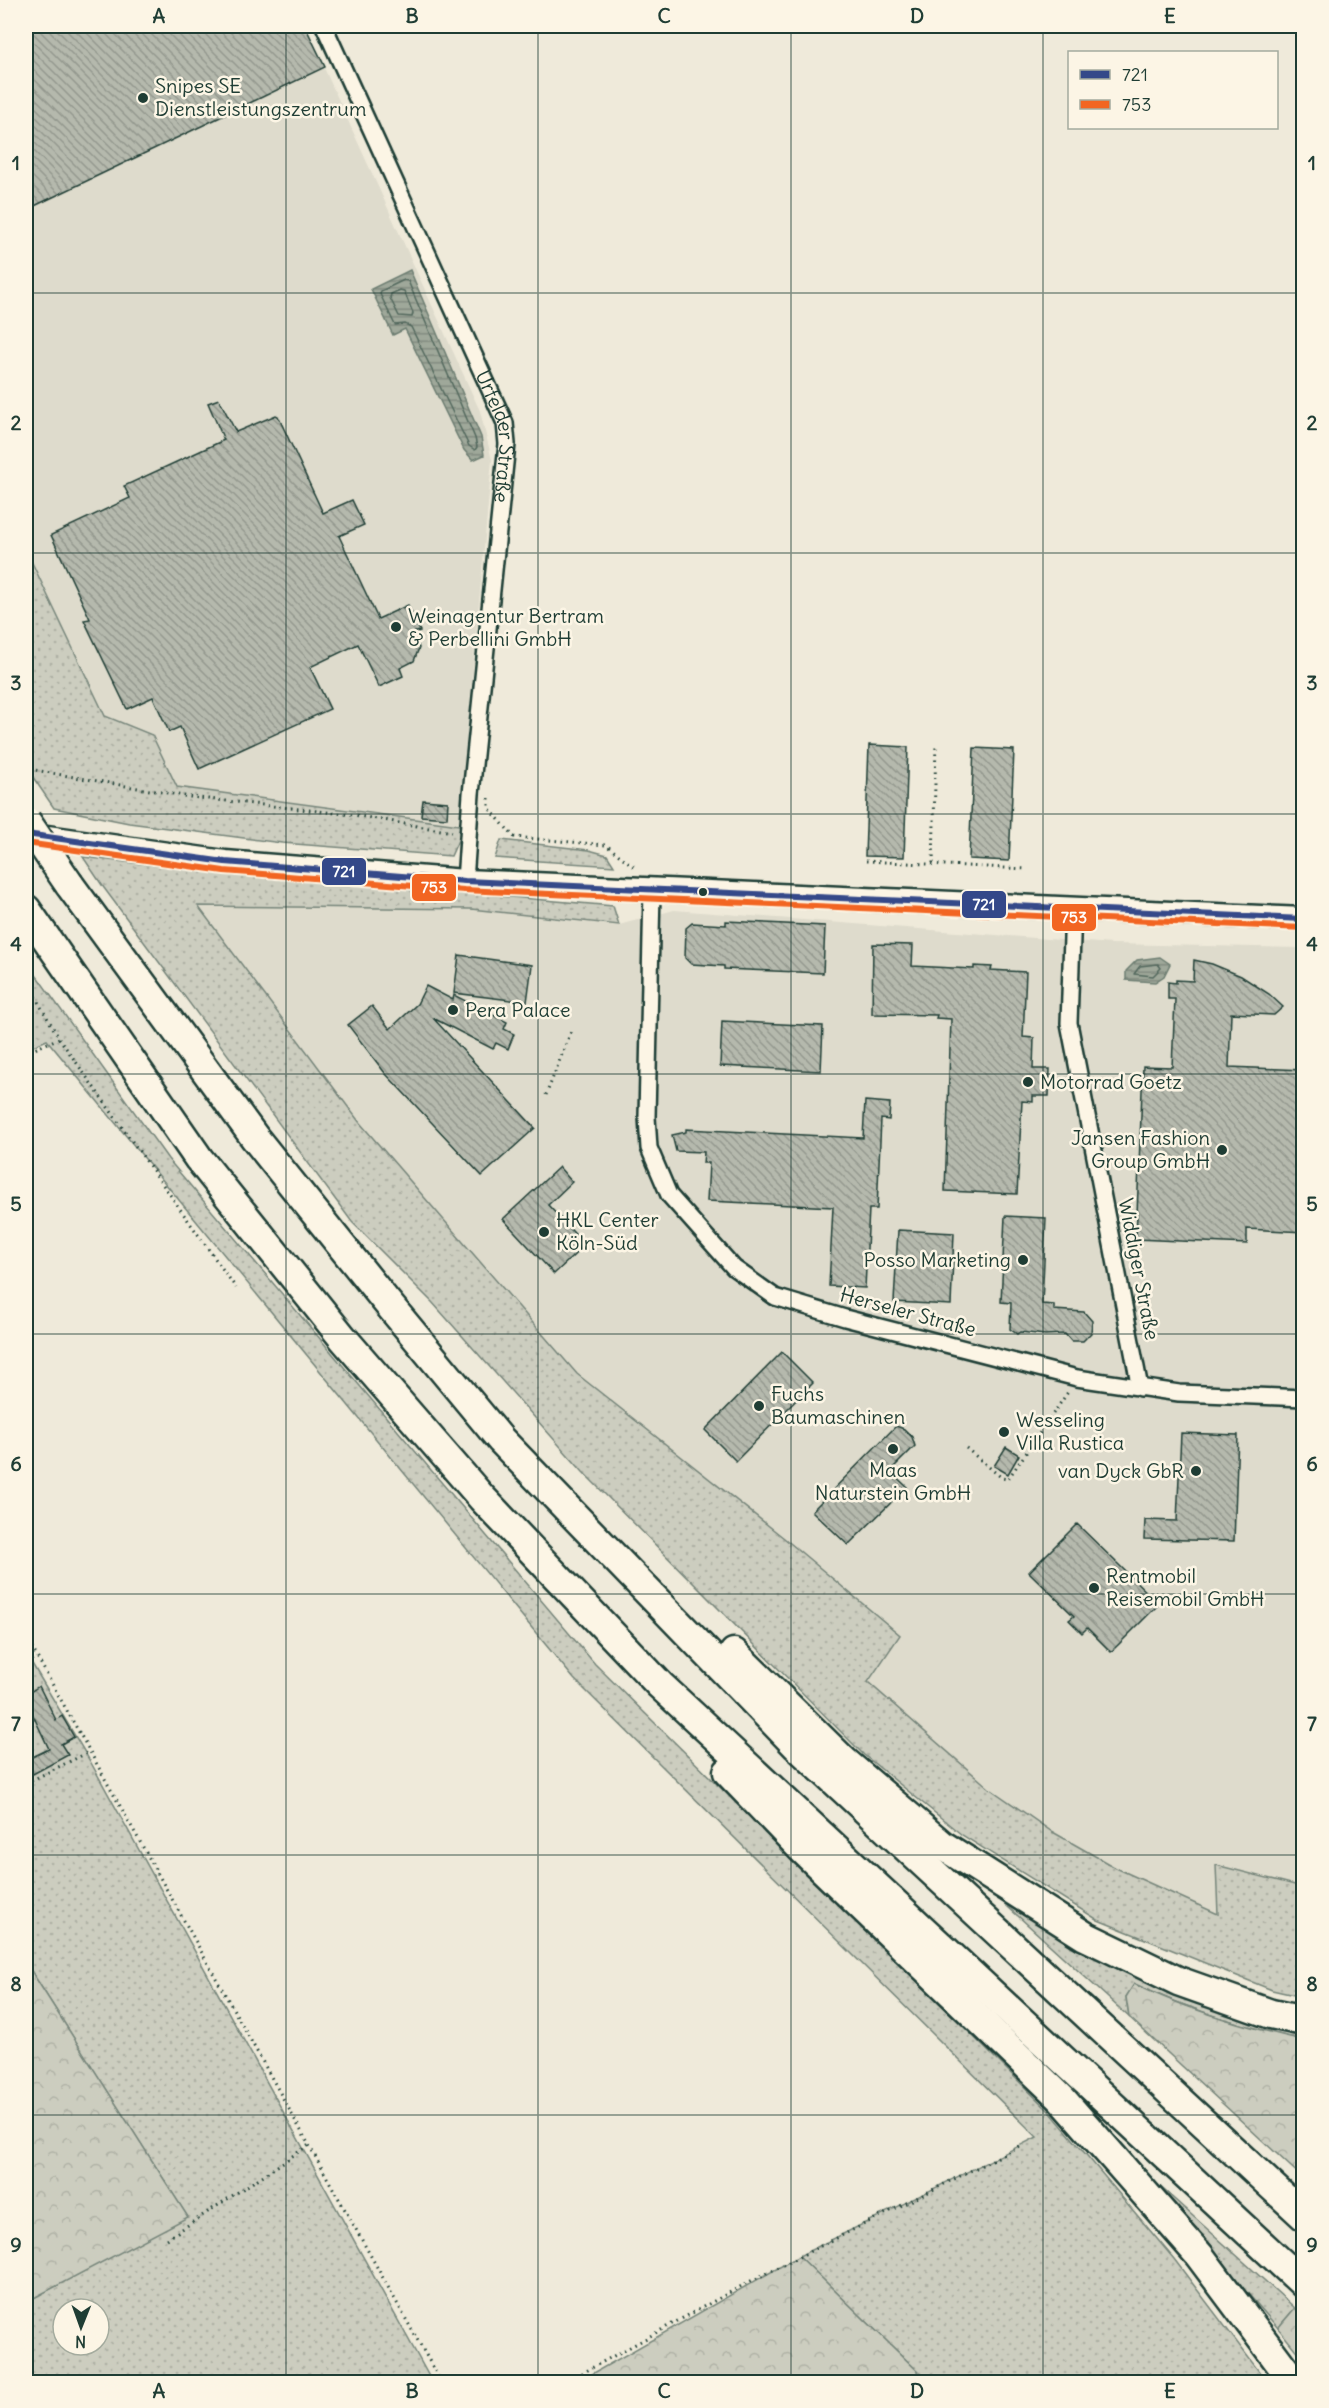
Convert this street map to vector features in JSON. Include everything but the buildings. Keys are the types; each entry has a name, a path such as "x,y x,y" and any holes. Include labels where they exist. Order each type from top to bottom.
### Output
{"highway":[{"path":"26,821 69,884 255,1138 501,1440 797,1746 1304,2216"},
{"path":"26,909 199,1159 343,1338 482,1498 660,1685 1304,2284"},
{"path":"501,1440 563,1480 844,1762 942,1845 1095,1941 1178,1981 1270,2014 1304,2021"},
{"path":"660,1685 728,1771 802,1849 1061,2098 1199,2256 1294,2382"}],"main road":[{"path":"26,834 225,862 465,881 1304,919"}],"street":[{"name":"Urfelder Straße","path":"324,26 506,423 507,444 465,881"},
{"name":"Herseler Straße","path":"652,891 647,1117 649,1148 669,1195 734,1268 775,1297 845,1318 1077,1378 1179,1393 1304,1398"},
{"name":"Widdiger Straße","path":"1073,909 1069,1023 1140,1388"}],"path":[{"path":"933,863 936,744"},
{"path":"26,756 34,770 45,772 190,797 354,815 469,835"},
{"path":"514,837 606,845 644,873 652,891"},
{"path":"866,861 1026,869"},
{"path":"26,981 59,1038 236,1288"},
{"path":"546,1095 572,1029"},
{"path":"26,1053 59,1038"},
{"path":"966,1448 1002,1478 1008,1479 1077,1378"},
{"path":"26,1637 441,2382"},
{"path":"26,1661 37,1658"},
{"path":"26,1783 89,1752"},
{"path":"566,2382 747,2283 1024,2144"},
{"path":"167,2239 309,2145"}],"shaded area":[{"path":"26,26 305,26 480,411 492,460 459,825 177,787 152,735 105,716 26,550"},
{"path":"197,905 471,909 619,925 674,910 1112,944 1303,948 1303,1887 1217,1865 1219,1914 1116,1868 1052,1831 989,1788 867,1681 900,1635 784,1538 577,1374 360,1123"}],"green space":[{"path":"26,550 105,716 152,735 177,787 459,825 462,826 459,838 451,856 282,843 129,823 54,808 26,767"},
{"path":"501,840 589,850 607,855 614,866 495,858"},
{"path":"83,857 183,869 613,906 619,925 471,909 198,906 360,1123 577,1374 784,1538 900,1635 868,1682 989,1788 1051,1831 1116,1868 1218,1914 1216,1865 1303,1887 1303,1997 1272,1990 1098,1920 962,1835 864,1755 583,1472 432,1302 352,1222"},
{"path":"26,961 168,1159 595,1664 1051,2113 1174,2259 1267,2382 929,2382 799,2256 1037,2137 574,1679 47,1040 26,1049"},
{"path":"28,1657 90,1761 432,2382 26,2382 26,2302 187,2216 26,1963 26,1658"},
{"path":"974,1876 1303,2033 1303,2040 1218,2017 1135,1984 1126,1997 1129,2017"},
{"path":"26,1963 188,2217 26,2302"},
{"path":"1134,1984 1217,2017 1303,2040 1303,2178 1129,2017 1126,1997"},
{"path":"1135,2164 1295,2308 1278,2328"},
{"path":"799,2256 929,2382 578,2382"},
{"path":"1295,2308 1303,2317 1303,2359 1278,2328"}],"water":[{"path":"410,270 481,437 484,455 473,460 464,450 405,329 393,335 371,289"},
{"path":"1160,957 1170,964 1164,976 1155,982 1126,980 1126,971 1137,960"}],"transit line":[{"name":"721","path":"26,834 225,862 465,881 1304,919"},
{"name":"753","path":"26,843 224,871 464,890 1304,928"}],"place":[{"name":"Snipes SE Dienstleistungszentrum","path":"143,98"},
{"name":"Weinagentur Bertram & Perbellini GmbH","path":"396,627"},
{"name":"Pera Palace","path":"453,1010"},
{"name":"Motorrad Goetz","path":"1028,1082"},
{"name":"Jansen Fashion Group GmbH","path":"1222,1150"},
{"name":"HKL Center Köln-Süd","path":"544,1232"},
{"name":"Posso Marketing","path":"1023,1260"},
{"name":"Fuchs Baumaschinen","path":"759,1406"},
{"name":"Wesseling Villa Rustica","path":"1004,1432"},
{"name":"Maas Naturstein GmbH","path":"893,1449"},
{"name":"van Dyck GbR","path":"1196,1471"},
{"name":"Rentmobil Reisemobil GmbH","path":"1094,1588"}]}
